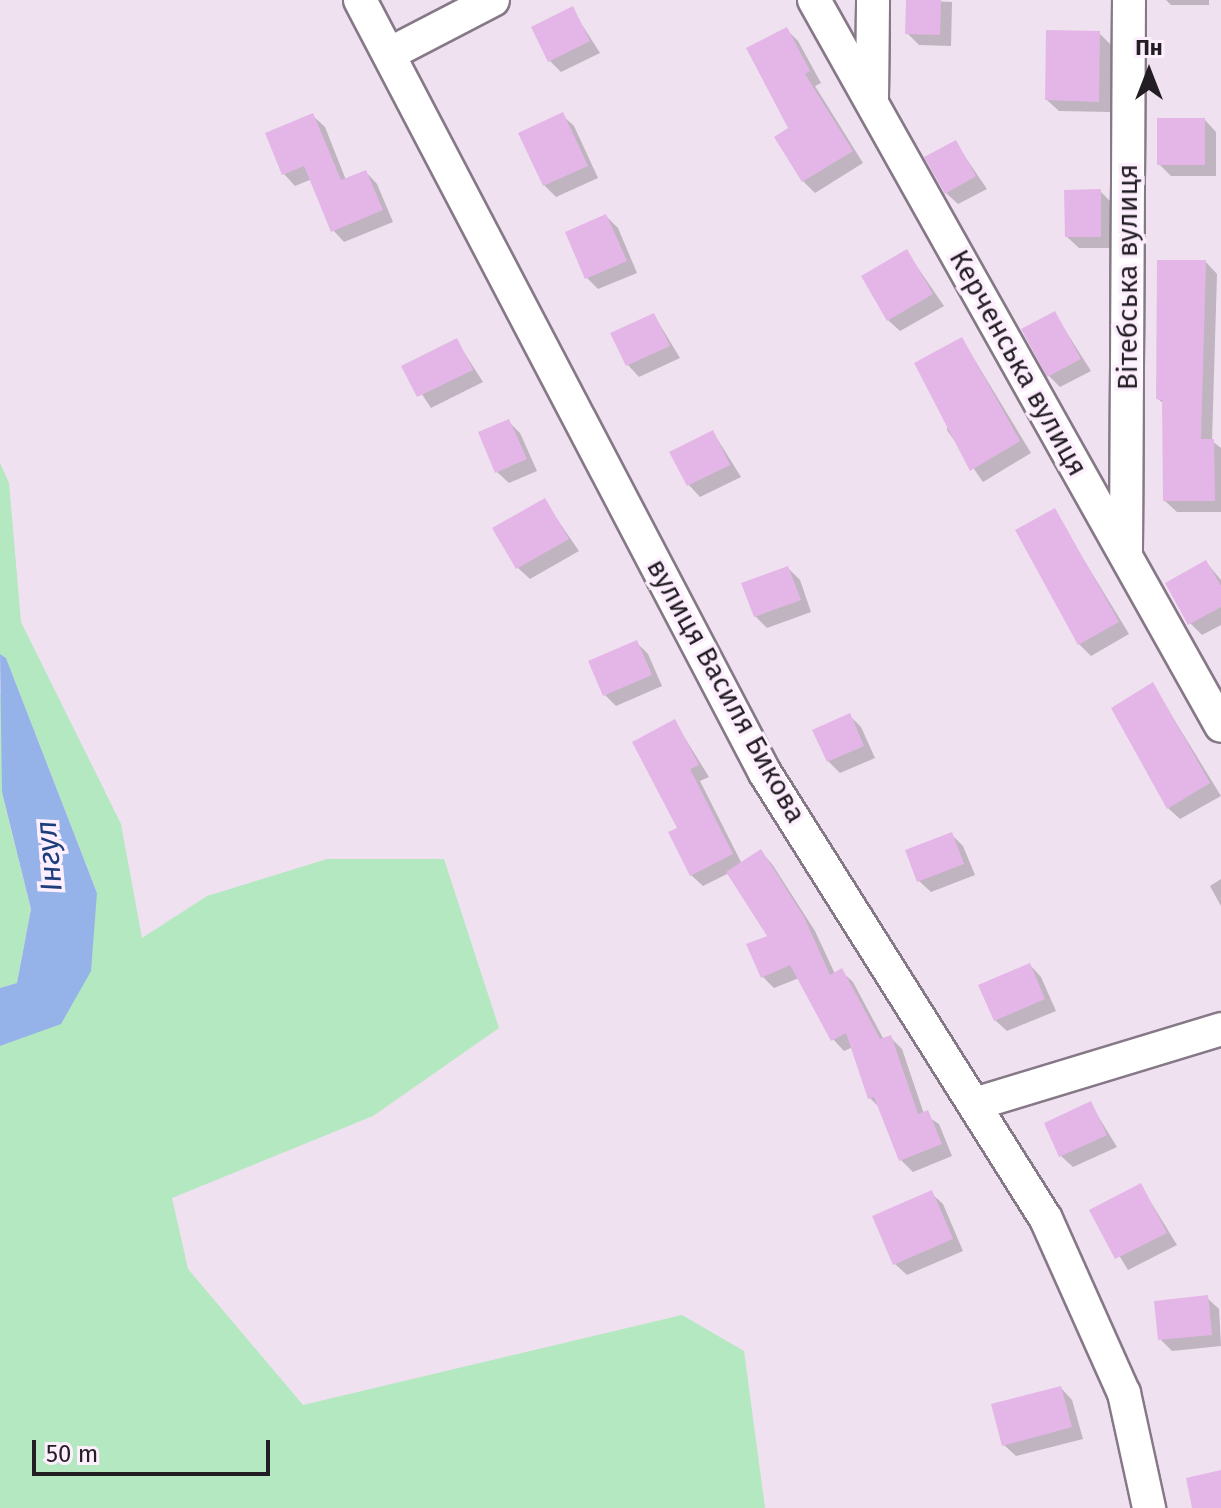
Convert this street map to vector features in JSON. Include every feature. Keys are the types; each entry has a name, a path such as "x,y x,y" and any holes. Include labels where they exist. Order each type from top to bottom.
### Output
{"street":[{"name":"вулиця Василя Бикова","path":"360,0 765,773 978,1103 1046,1219 1124,1393 1149,1508"},
{"path":"389,54 493,0"},
{"name":"Керченська вулиця","path":"814,0 1221,726"},
{"path":"872,103 873,0"},
{"name":"Вітебська вулиця","path":"1126,554 1129,0"},
{"path":"978,1103 1221,1029"}],"green space":[{"path":"0,463 9,483 21,622 121,824 142,938 207,896 327,859 444,859 499,1028 373,1116 172,1198 188,1269 303,1405 682,1315 744,1351 765,1508 0,1508 0,1046 61,1023 97,893 6,658 0,654"},
{"path":"0,693 4,696 2,792 31,909 17,983 0,988"}],"water":[{"name":"Інгул","path":"0,654 6,658 97,893 91,971 61,1024 0,1046 0,988 17,983 31,909 2,792"}],"building":[{"path":"906,0 941,0 940,35 905,34"},
{"path":"573,6 590,41 548,62 531,27"},
{"path":"787,27 810,71 805,74 853,151 802,182 774,137 788,128 746,48"},
{"path":"1046,30 1100,31 1099,102 1045,100"},
{"path":"563,112 588,166 543,186 518,133"},
{"path":"313,113 341,180 366,170 383,210 331,232 304,166 282,175 265,133"},
{"path":"1157,118 1205,118 1205,165 1157,165"},
{"path":"956,140 976,176 945,194 924,157"},
{"path":"1101,189 1101,237 1065,237 1064,190"},
{"path":"606,214 627,261 585,279 565,232"},
{"path":"907,249 933,294 887,321 861,276"},
{"path":"1157,260 1206,260 1201,439 1214,439 1215,501 1163,501 1162,400 1156,399"},
{"path":"1055,311 1081,359 1047,377 1021,329"},
{"path":"654,313 670,346 626,366 610,333"},
{"path":"962,337 1020,441 970,471 914,363"},
{"path":"457,338 473,370 417,397 401,366"},
{"path":"509,419 527,459 495,473 478,432"},
{"path":"713,430 730,465 687,486 669,452"},
{"path":"545,498 569,539 516,569 492,528"},
{"path":"1055,508 1119,622 1078,645 1015,530"},
{"path":"1206,560 1221,586 1221,607 1188,625 1165,583"},
{"path":"788,566 801,600 754,617 741,583"},
{"path":"637,640 652,675 603,696 588,661"},
{"path":"1153,682 1210,783 1167,809 1111,708"},
{"path":"850,713 864,746 827,762 812,730"},
{"path":"675,719 699,765 690,769 733,854 690,876 668,832 677,828 632,742"},
{"path":"952,832 964,864 917,882 905,850"},
{"path":"761,849 804,917 830,975 842,968 880,1039 891,1035 918,1114 928,1110 942,1144 899,1161 874,1097 868,1099 846,1033 831,1041 790,965 761,978 746,944 767,936 726,872"},
{"path":"1030,963 1045,999 994,1021 978,985"},
{"path":"1091,1101 1107,1135 1059,1157 1044,1123"},
{"path":"1141,1183 1167,1233 1115,1259 1089,1210"},
{"path":"932,1190 953,1239 893,1265 872,1216"},
{"path":"1208,1295 1212,1335 1158,1340 1154,1301"},
{"path":"1061,1386 1072,1427 1002,1446 991,1404"},
{"path":"1221,1470 1221,1508 1192,1508 1186,1478"}]}
